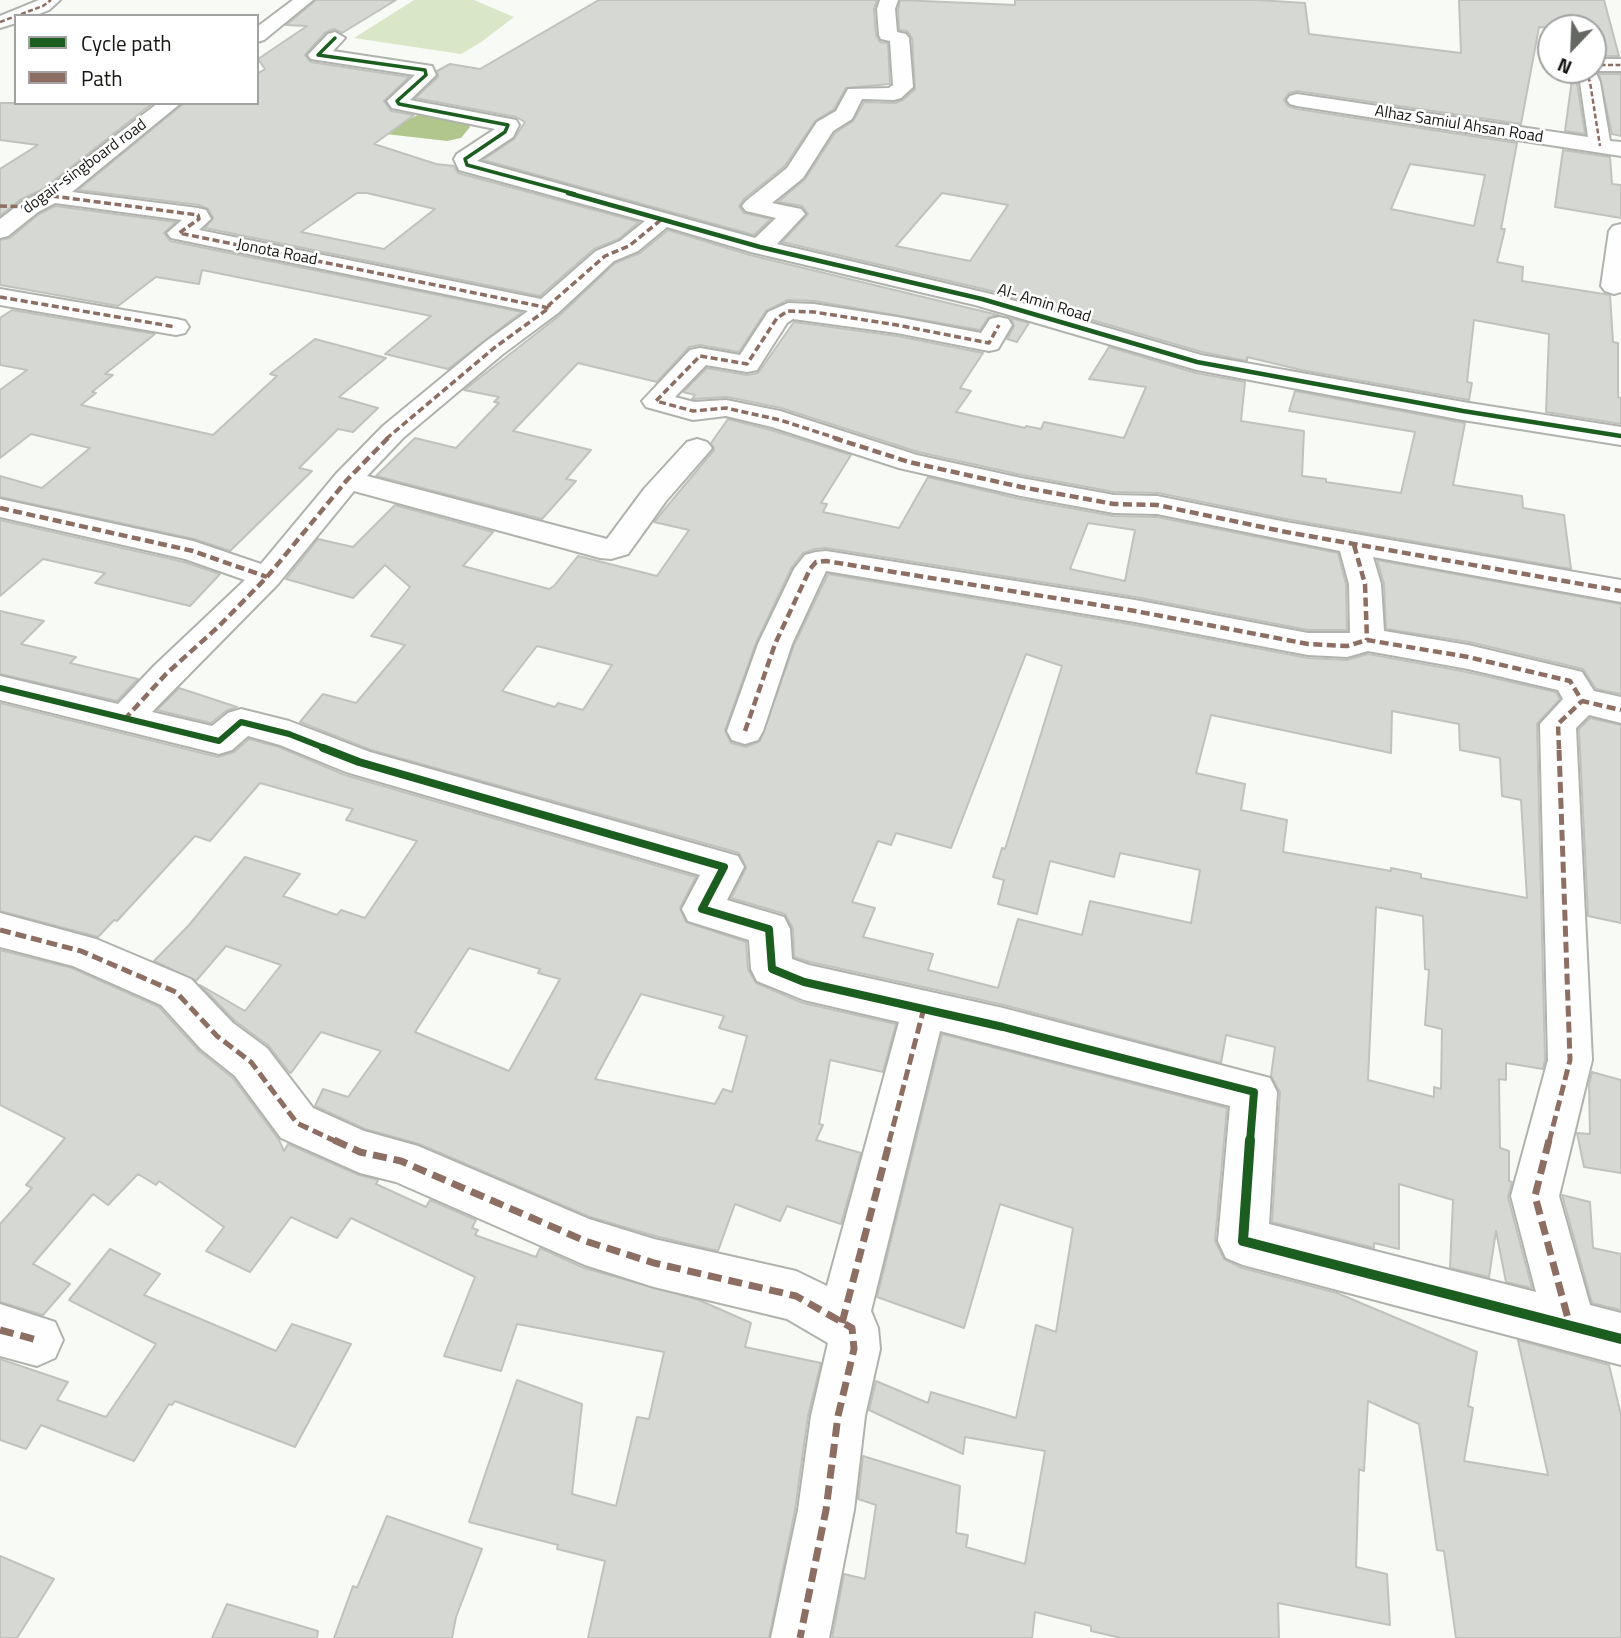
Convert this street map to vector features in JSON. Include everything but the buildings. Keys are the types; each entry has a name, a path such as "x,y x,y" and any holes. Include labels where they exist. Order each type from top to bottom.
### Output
{"street":[{"path":"22,14 51,0"},
{"path":"259,34 304,0"},
{"path":"760,247 793,214 754,206 795,173 825,127 845,114 855,93 894,94 903,87 899,38 888,35 886,9 889,0"},
{"name":"Al- Amin Road","path":"335,38 318,55 425,70 426,75 397,101 400,104 508,125 505,132 464,159 467,165 760,247 982,299 1197,362 1462,411 1621,436"},
{"path":"1591,84 1610,147"},
{"name":"Alhaz Samiul Ahsan Road","path":"1297,100 1610,147"},
{"name":"dogair-singboard road","path":"0,231 168,105"},
{"path":"0,206 41,201"},
{"name":"Jonota Road","path":"41,201 198,215 199,219 179,233 549,308"},
{"path":"124,720 166,674 218,627 267,577 347,480 393,432 494,348 549,308 549,305 605,256 629,246 662,219"},
{"path":"1614,286 1621,231"},
{"path":"0,296 176,327"},
{"path":"999,326 989,343 897,325 814,312 788,311 777,318 747,364 700,356 656,401 693,411 726,408 753,414 909,462 1021,488 1114,504 1157,505 1354,545 1621,591"},
{"path":"347,480 611,549 617,547 655,495 697,448"},
{"path":"0,508 192,551 267,577"},
{"path":"1354,545 1365,584 1367,640"},
{"path":"745,731 775,644 816,562 827,561 1135,611 1308,644 1347,646 1367,640 1468,657 1570,681 1601,706 1558,724 1570,1060 1535,1196 1570,1326"},
{"path":"0,688 219,741 241,722 289,734 383,769 724,867 702,909 769,929 772,969 804,982 924,1008 1254,1092 1243,1241 1621,1339"},
{"path":"0,930 81,951 176,992 196,1010 216,1036 251,1062 297,1122 342,1144 360,1152 401,1161 585,1241 654,1263 796,1296 852,1328 854,1349 838,1416 826,1510 800,1638"},
{"path":"842,1322 924,1008"}],"shaded area":[{"path":"414,0 474,0 514,17 461,54 354,38"},
{"path":"427,111 468,120 470,127 461,138 447,141 377,133"}],"marked path":[{"path":"22,14 51,0"},
{"path":"0,22 14,17"},
{"path":"1607,65 1621,65"},
{"path":"1590,84 1600,146"},
{"path":"52,196 198,215 199,219 179,233 549,308"},
{"path":"0,206 30,207"},
{"path":"124,720 166,674 218,627 267,577 347,480 393,432 494,348 549,308 549,305 605,256 629,246 662,219"},
{"path":"0,297 176,327"},
{"path":"999,325 989,343 897,325 814,312 788,311 777,318 747,364 700,356 656,401 693,411 726,408 780,420 909,462 1021,487 1114,504 1157,505 1286,532 1621,591"},
{"path":"0,508 193,551 267,577"},
{"path":"1354,545 1365,584 1367,640"},
{"path":"745,731 775,644 810,569 816,562 826,561 1135,611 1308,644 1347,646 1367,640 1468,657 1570,681 1582,701 1621,710"},
{"path":"1570,1326 1535,1196 1570,1060 1558,724 1582,701"},
{"path":"0,930 81,951 176,992 217,1036 251,1062 297,1123 360,1152 401,1161 585,1241 654,1263 796,1296 852,1328 854,1349 838,1416 826,1510 800,1638"},
{"path":"842,1323 924,1008"},
{"path":"0,1330 37,1340"}],"cycle path":[{"path":"335,38 318,55 425,70 426,75 397,101 399,104 508,125 505,132 465,159 467,165 482,171 614,204 760,247 982,299 1197,362 1463,411 1621,436"},
{"path":"0,688 219,741 241,722 289,734 359,762 724,867 702,909 769,929 772,969 804,982 1003,1027 1254,1092 1243,1241 1621,1339"}]}
